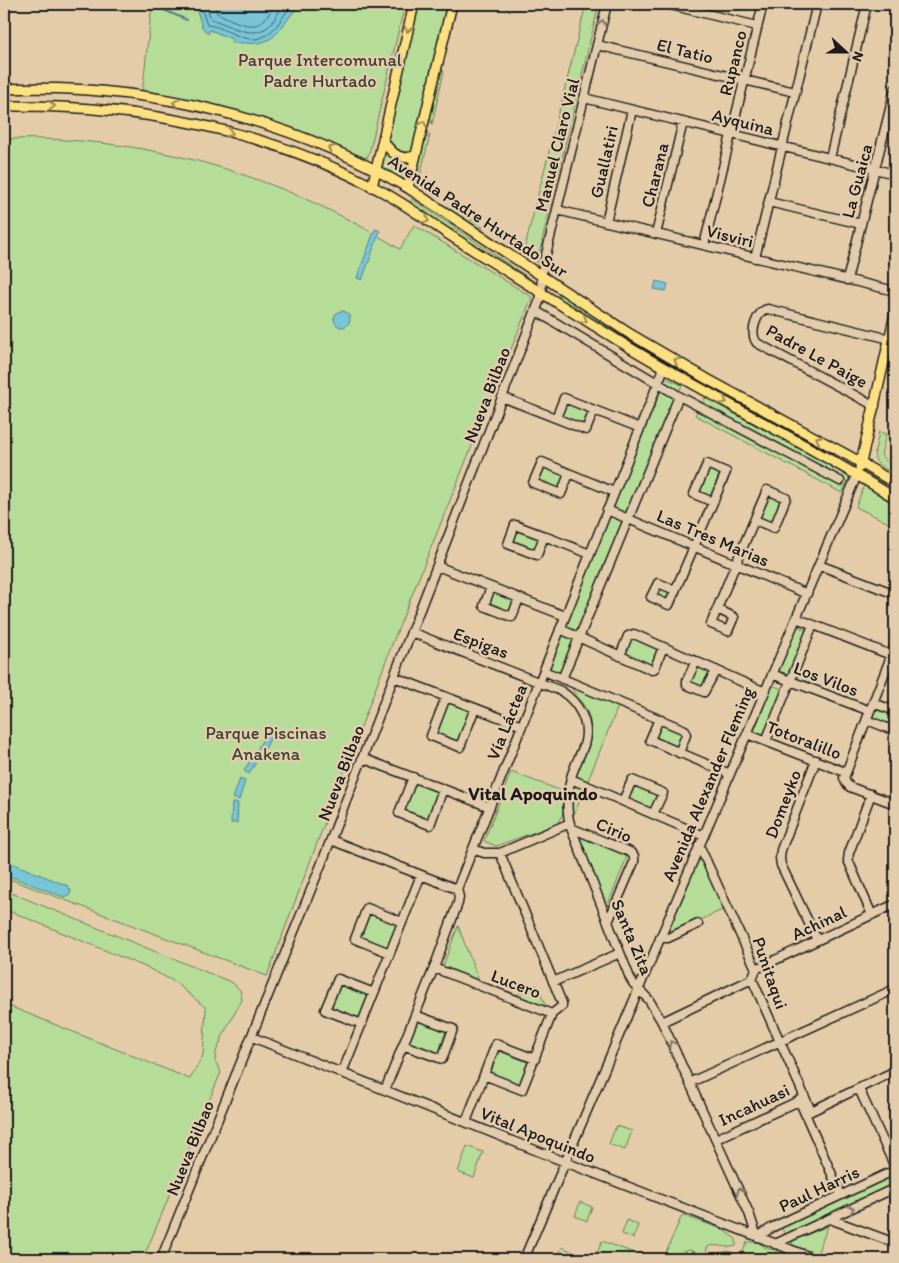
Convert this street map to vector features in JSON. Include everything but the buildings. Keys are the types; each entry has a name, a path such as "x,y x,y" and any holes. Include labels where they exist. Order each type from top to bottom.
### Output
{"main road":[{"path":"372,187 414,4"},
{"path":"385,193 408,188 452,4"},
{"name":"Avenida Padre Hurtado Sur","path":"4,89 101,92 185,104 240,117 331,149 375,169 408,188 659,351 862,463 895,484"},
{"name":"Avenida Padre Hurtado Sur","path":"4,106 56,106 99,109 186,122 237,134 287,150 337,170 385,193 542,294 664,368 895,498"},
{"path":"383,140 397,156 409,158 416,155"},
{"name":"Avenida Alexander Fleming","path":"857,475 862,463 895,314"}],"street":[{"name":"Manuel Claro Vial","path":"542,294 541,275 607,4"},
{"path":"666,4 757,26"},
{"name":"Rupanco","path":"704,245 762,4"},
{"path":"755,258 817,4"},
{"path":"830,158 868,4"},
{"name":"El Tatio","path":"597,45 795,92"},
{"name":"La Guaica","path":"847,280 895,89"},
{"name":"Ayquina","path":"584,98 895,174"},
{"name":"Guallatiri","path":"606,222 632,110"},
{"name":"Charana","path":"656,234 683,122"},
{"path":"769,202 861,224"},
{"name":"Visviri","path":"557,210 895,291"},
{"name":"Nueva Bilbao","path":"162,1259 331,840 542,294"},
{"name":"Padre Le Paige","path":"875,406 757,343 753,338 753,332 759,314 768,309 890,339"},
{"path":"536,311 657,384 840,481"},
{"name":"Vía Láctea","path":"385,1090 458,903 457,890 664,368"},
{"path":"562,679 679,396"},
{"path":"502,397 586,430 594,410"},
{"path":"556,418 564,398 640,428"},
{"path":"569,474 561,494 533,483 542,462 614,492"},
{"path":"675,590 726,472 707,464 694,494 713,502"},
{"name":"Avenida Alexander Fleming","path":"524,1259 857,475"},
{"path":"717,609 767,490 786,498 774,528 755,520"},
{"name":"Las Tres Marias","path":"607,510 807,594"},
{"path":"544,536 537,555 508,544 515,525 544,536 590,554"},
{"path":"819,565 895,594"},
{"path":"437,566 565,616"},
{"path":"491,587 484,606 512,617 519,598"},
{"path":"796,618 891,655"},
{"path":"766,741 813,625"},
{"path":"560,629 652,670 655,668 662,647"},
{"name":"Espigas","path":"411,632 539,682"},
{"path":"620,656 628,636 634,634 765,692"},
{"path":"846,772 895,646"},
{"path":"696,661 687,680 687,685 704,692 716,670"},
{"path":"544,671 685,730 686,735 679,753"},
{"name":"Los Vilos","path":"772,674 870,711"},
{"path":"394,677 522,726"},
{"name":"Santa Zita","path":"539,682 566,694 578,707 583,719 586,731 584,743 571,779 568,798 570,826 633,983 650,1000 662,1022 691,1082 749,1214 757,1237"},
{"path":"446,697 430,736 460,747 475,708"},
{"name":"Los Vilos","path":"873,702 895,711"},
{"path":"659,719 650,740 730,774"},
{"name":"Los Vilos","path":"866,720 895,731"},
{"name":"Totoralillo","path":"747,734 846,772 844,778 848,785 895,804"},
{"path":"362,758 490,807"},
{"name":"Domeyko","path":"816,760 780,858 817,940"},
{"path":"413,778 399,813 430,825 443,789"},
{"path":"571,779 704,836"},
{"path":"623,801 632,780 640,783 662,793 654,814"},
{"path":"871,794 848,860 872,915"},
{"name":"Cirio","path":"500,853 570,826 630,852 634,856 634,862 608,922"},
{"path":"331,840 457,890"},
{"name":"Punitaqui","path":"699,846 756,969 752,980 780,1042 841,1196"},
{"path":"474,849 484,853 500,853"},
{"name":"Lucero","path":"434,968 552,1014 562,1006 500,853"},
{"path":"342,1073 421,875"},
{"name":"Achinal","path":"756,969 895,904"},
{"path":"390,953 355,939 367,908 402,922"},
{"path":"660,938 668,938 698,924"},
{"name":"Lucero","path":"553,982 620,952"},
{"path":"362,1024 325,1010 338,979 374,993"},
{"path":"662,1022 752,980"},
{"path":"691,1082 895,989"},
{"path":"484,1075 522,1090 552,1014"},
{"path":"403,1044 442,1059 453,1029 415,1015"},
{"name":"Vital Apoquindo","path":"252,1037 815,1259"},
{"path":"466,1122 496,1044 534,1059"},
{"name":"Incahuasi","path":"808,1113 895,1072"},
{"path":"859,1088 895,1169"},
{"name":"Incahuasi","path":"716,1139 802,1099"},
{"name":"Paul Harris","path":"757,1237 773,1227 895,1169"},
{"name":"Paul Harris","path":"775,1244 895,1188"},
{"path":"830,1218 895,1243"},
{"path":"885,1239 895,1234"}],"green space":[{"name":"Parque Intercomunal Padre Hurtado","path":"152,4 405,4 367,158 318,140 142,94"},
{"path":"419,4 448,4 405,180 382,167"},
{"path":"586,4 599,4 537,262 524,251"},
{"path":"441,70 444,71 432,124 430,119"},
{"path":"430,135 418,184 415,182 425,139"},
{"name":"Parque Piscinas Anakena","path":"4,139 57,140 109,144 160,152 210,164 259,180 307,200 354,223 400,249 414,225 532,297 393,642 267,976 4,877"},
{"path":"412,199 538,284 409,204"},
{"path":"451,207 484,228 477,228 449,210"},
{"path":"557,291 637,342 847,459 847,461 825,449 806,442 671,368 561,300"},
{"path":"666,378 682,385 561,674 547,669"},
{"path":"705,398 850,476 842,493 695,415"},
{"path":"565,403 588,412 583,425 560,416"},
{"path":"879,432 886,434 881,455 895,467 895,475 881,466 875,459"},
{"path":"543,466 566,475 561,488 538,479"},
{"path":"708,469 720,473 710,497 699,492"},
{"path":"864,485 895,505 895,526 856,507"},
{"path":"770,495 781,499 772,523 760,518"},
{"path":"517,529 540,538 535,551 512,542"},
{"path":"659,587 671,592 667,601 655,596"},
{"path":"493,591 516,600 511,613 488,604"},
{"path":"796,626 807,630 789,676 777,672"},
{"path":"631,638 658,648 650,667 624,656"},
{"path":"698,665 713,671 705,689 690,682"},
{"path":"772,685 784,690 766,736 754,731"},
{"path":"572,688 619,704 571,822 572,791 590,735 587,711"},
{"path":"445,702 470,711 459,743 434,733"},
{"path":"874,705 895,713 895,728 870,718"},
{"path":"659,723 683,734 677,746 654,736"},
{"path":"511,772 562,791 563,814 557,824 496,846 484,841"},
{"path":"415,779 441,790 429,820 403,810"},
{"path":"634,785 658,796 650,812 627,802"},
{"path":"578,836 626,856 606,909"},
{"path":"698,853 724,909 662,938"},
{"path":"4,890 233,983 240,990 242,1000 216,1052 215,1061 221,1072 143,1259 4,1259 4,1004 190,1079 203,1055 206,1008 175,982 150,969 12,912 4,913"},
{"path":"369,913 398,924 389,948 360,937"},
{"path":"458,926 479,981 443,966"},
{"path":"338,983 368,995 359,1019 328,1007"},
{"path":"537,985 547,1010 514,996"},
{"path":"418,1020 446,1031 438,1054 409,1043"},
{"path":"499,1051 528,1062 519,1085 490,1074"},
{"path":"616,1126 632,1131 625,1150 609,1144"},
{"path":"467,1146 483,1152 474,1178 458,1172"},
{"path":"895,1175 895,1185 785,1235 781,1227"},
{"path":"580,1202 592,1207 587,1221 575,1216"},
{"path":"682,1215 722,1229 736,1239 736,1246 709,1246 706,1259 696,1259 693,1251 688,1250 681,1253 677,1259 663,1259"},
{"path":"627,1220 638,1225 633,1238 622,1234"},
{"path":"828,1226 817,1254 793,1245 791,1241"},
{"path":"602,1241 642,1256 634,1259 595,1259"},
{"path":"747,1242 758,1242 766,1248 784,1252 794,1259 747,1259 743,1251"},
{"path":"562,1247 573,1252 570,1259 557,1259"},
{"path":"728,1251 733,1253 737,1259 714,1259 720,1254"}],"water":[{"path":"195,4 303,4 297,8 280,30 270,39 259,43 231,43 232,39 210,30 208,34 202,27"},
{"path":"375,229 380,231 362,280 357,278"},
{"path":"656,281 668,284 666,291 654,289"},
{"path":"342,311 348,313 350,319 348,325 342,327 336,325 334,319 336,313"},
{"path":"265,735 271,737 262,755 256,752"},
{"path":"254,754 259,757 249,774 244,771"},
{"path":"240,779 245,781 239,800 233,798"},
{"path":"232,803 238,803 237,823 231,823"},
{"path":"4,860 68,886 71,891 70,894 64,897 4,874"}],"waterway":[{"path":"164,4 164,10 187,20"}],"district":[{"name":"Vital Apoquindo","path":"533,793"}]}
